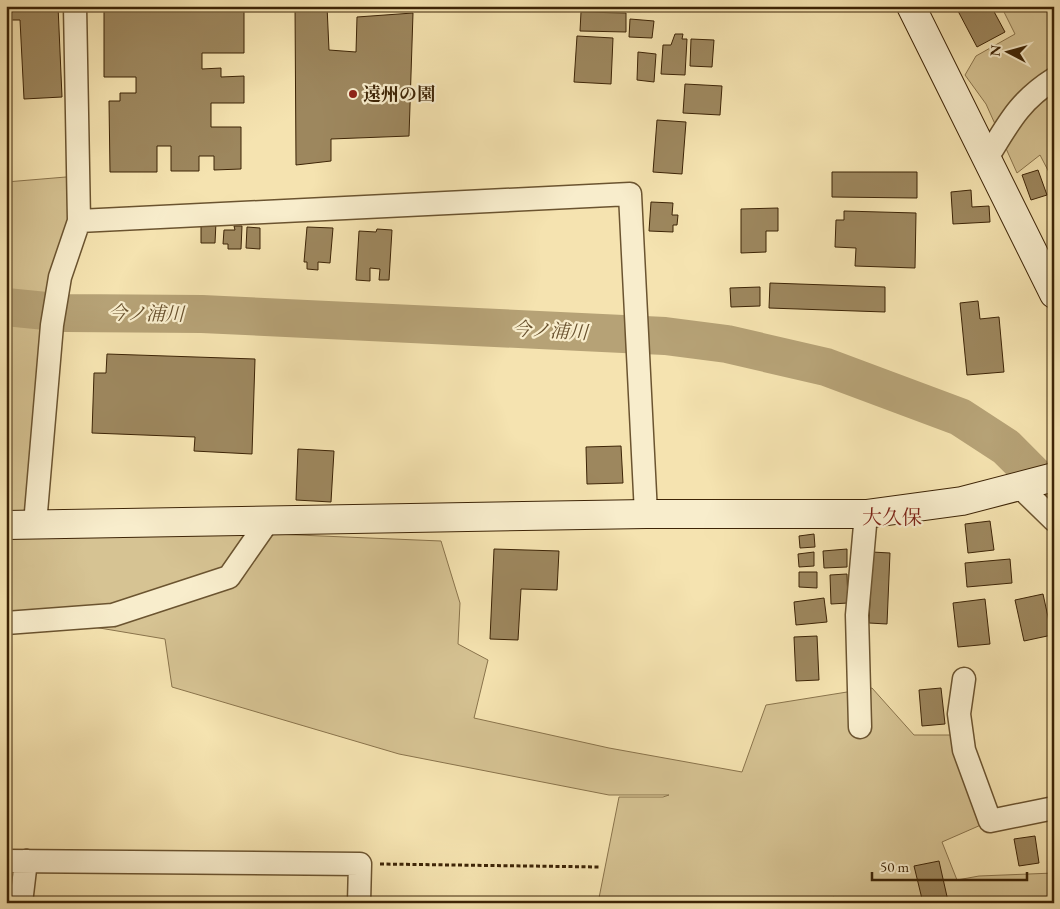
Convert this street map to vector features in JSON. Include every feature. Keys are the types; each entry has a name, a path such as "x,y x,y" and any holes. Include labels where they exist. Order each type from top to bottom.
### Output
{"street":[{"path":"35,524 52,325 60,277 79,221 75,6"},
{"path":"911,6 1054,294"},
{"path":"987,158 1016,111 1033,92 1054,79"},
{"path":"79,221 630,194 646,514"},
{"path":"6,525 646,514 866,514 925,508 1020,487 1054,477"},
{"path":"1020,487 1054,520"},
{"path":"860,727 857,615 866,514"},
{"path":"6,623 113,616 229,577 268,521"},
{"path":"964,679 959,714 964,750 990,821 1054,808"},
{"path":"21,903 16,861 360,864 359,903"}],"path":[{"path":"360,864 602,867"}],"shaded area":[{"path":"1001,6 1054,6 1054,182 1040,155 1017,173 986,104 965,75 976,56 1015,34"},
{"path":"78,176 53,287 35,524 441,541 460,603 458,644 488,660 474,718 609,748 742,772 766,705 872,688 914,735 963,735 990,821 942,842 957,880 979,876 1054,873 1054,903 852,903 833,897 832,903 598,903 619,797 663,797 669,795 609,795 399,754 172,687 165,639 46,619 6,625 6,182"}],"building":[{"path":"8,6 58,6 62,97 24,99 20,20 8,20"},
{"path":"104,6 244,6 244,53 202,53 202,69 221,68 221,77 244,76 244,103 211,103 211,127 241,127 241,169 214,170 214,156 199,156 199,171 171,171 171,146 157,146 157,172 110,172 109,101 120,101 120,93 136,93 136,77 104,77"},
{"name":"遠州の園","path":"295,6 327,6 329,50 356,52 357,17 413,13 409,136 331,139 331,161 296,165"},
{"path":"968,6 991,6 1005,32 977,47 958,11"},
{"path":"581,12 626,13 626,32 580,31"},
{"path":"630,19 654,21 652,38 629,37"},
{"path":"675,34 683,34 682,39 687,39 685,75 661,74 663,45 671,45"},
{"path":"577,36 613,38 611,84 574,82"},
{"path":"691,39 714,40 712,67 690,66"},
{"path":"638,52 656,54 654,82 637,80"},
{"path":"685,84 722,86 720,115 683,113"},
{"path":"657,120 686,122 682,174 653,172"},
{"path":"1038,170 1047,195 1031,200 1022,175"},
{"path":"832,172 917,172 917,198 832,197"},
{"path":"971,190 972,207 989,206 990,222 953,224 951,192"},
{"path":"651,202 673,203 672,215 678,215 677,225 673,225 673,232 649,231"},
{"path":"778,208 778,231 766,231 766,252 741,253 741,209"},
{"path":"844,211 916,213 915,268 855,266 856,248 835,247 836,220 844,220"},
{"path":"201,222 216,222 215,243 201,243"},
{"path":"234,226 242,226 241,249 228,249 228,244 223,244 224,230 235,230"},
{"path":"247,227 260,228 260,249 246,248"},
{"path":"307,227 333,228 330,263 318,262 318,270 307,269 307,262 304,262"},
{"path":"377,229 392,230 389,280 379,280 380,269 370,268 370,281 356,280 359,231 376,232"},
{"path":"770,283 885,287 885,312 769,308"},
{"path":"760,287 760,306 731,307 730,288"},
{"path":"978,301 980,319 999,317 1004,372 967,375 960,303"},
{"path":"107,354 255,359 252,454 194,451 195,437 92,433 94,373 106,373"},
{"path":"621,446 623,483 587,484 586,447"},
{"path":"298,449 334,451 331,502 296,500"},
{"path":"6,451 11,487 6,487"},
{"path":"990,521 994,550 968,553 965,524"},
{"path":"814,534 815,547 800,548 799,536"},
{"path":"494,549 559,551 557,590 521,589 518,640 490,639"},
{"path":"847,549 847,567 824,568 823,551"},
{"path":"814,552 814,566 799,567 798,554"},
{"path":"872,552 890,553 887,624 869,623"},
{"path":"1010,559 1012,583 967,587 965,563"},
{"path":"799,572 817,572 817,588 799,587"},
{"path":"847,574 848,603 831,604 830,575"},
{"path":"1043,594 1052,635 1024,641 1015,600"},
{"path":"824,598 827,622 796,625 794,602"},
{"path":"985,599 990,644 958,647 953,603"},
{"path":"817,636 819,680 796,681 794,637"},
{"path":"941,688 945,724 922,726 919,690"},
{"path":"1035,836 1039,863 1019,866 1014,839"},
{"path":"939,861 948,901 923,903 914,866"}],"waterway":[{"name":"今ノ浦川","path":"6,307 66,313 202,314 665,336 727,344 826,367 960,417 1006,447 1054,495"}],"place":[{"name":"遠州の園","path":"353,94"}],"district":[{"name":"大久保","path":"892,517"}]}
